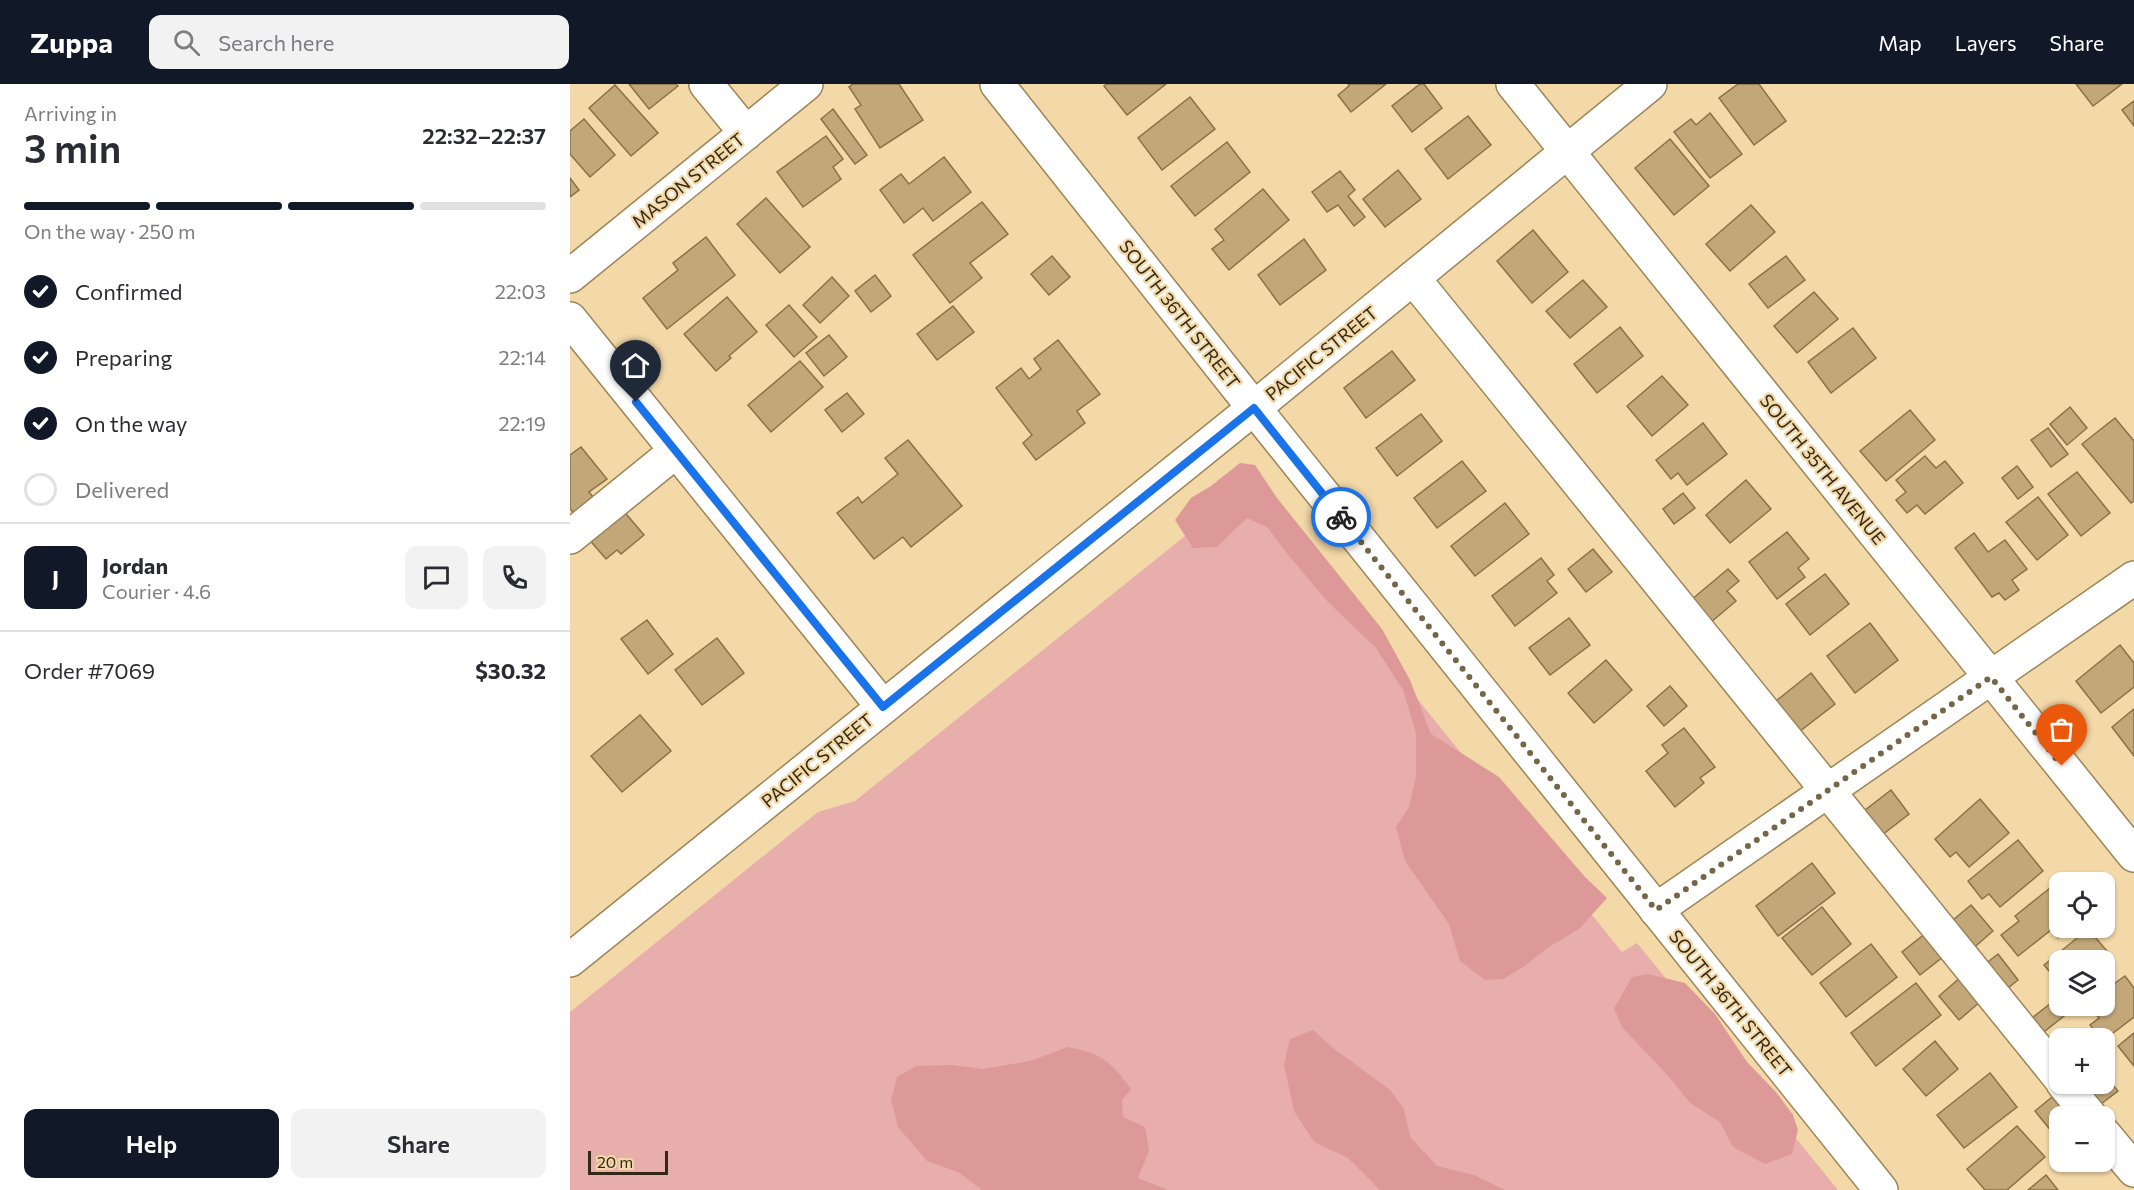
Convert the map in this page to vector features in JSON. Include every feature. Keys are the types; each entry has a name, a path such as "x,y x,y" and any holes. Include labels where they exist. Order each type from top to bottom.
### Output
{"street":[{"path":"706,84 746,133"},
{"name":"MASON STREET","path":"570,276 806,84"},
{"name":"SOUTH 36TH STREET","path":"997,84 1881,1190"},
{"name":"SOUTH 35TH AVENUE","path":"1513,84 2134,855"},
{"name":"PACIFIC STREET","path":"570,960 1254,408 1650,84"},
{"path":"1413,278 2049,1065"},
{"path":"570,319 883,707"},
{"path":"570,537 676,451"},
{"path":"1656,910 2134,578"},
{"path":"2072,1094 2082,1106"},
{"path":"2115,1147 2134,1170"}],"shaded area":[{"path":"1240,463 1255,465 1277,498 1382,629 1410,680 1431,734 1499,777 1585,877 1607,898 1579,929 1503,979 1485,980 1460,961 1449,924 1405,861 1396,827 1409,807 1416,776 1416,733 1403,690 1376,648 1328,602 1267,527 1247,518 1217,547 1193,548 1175,520 1191,498 1211,486"},
{"path":"1246,487 1622,952 1637,943 1838,1190 570,1190 570,1012 818,812 855,801"},
{"path":"1648,974 1685,983 1715,1014 1747,1062 1776,1092 1793,1115 1798,1130 1792,1154 1765,1164 1733,1147 1720,1122 1690,1103 1622,1027 1614,1008 1632,977"},
{"path":"1313,1030 1333,1048 1390,1090 1404,1109 1410,1137 1437,1166 1474,1175 1505,1190 1380,1190 1348,1158 1314,1142 1294,1111 1284,1065 1290,1039"},
{"path":"1068,1047 1089,1052 1105,1060 1131,1089 1122,1100 1123,1117 1145,1127 1149,1151 1138,1178 1168,1190 982,1190 958,1172 927,1161 898,1127 891,1100 897,1077 916,1066 952,1065 983,1069 1030,1061"}],"building":[{"path":"629,84 676,84 678,86 649,109"},
{"path":"853,84 899,84 923,120 880,148 855,109 861,105 849,87"},
{"path":"1107,84 1166,84 1127,115 1104,86"},
{"path":"1348,84 1386,84 1351,112 1338,95 1349,86"},
{"path":"1420,84 1424,84 1442,108 1412,132 1392,106"},
{"path":"1738,84 1759,84 1786,121 1754,145 1719,98"},
{"path":"2076,84 2122,84 2093,106"},
{"path":"615,85 658,133 631,156 589,108"},
{"path":"1190,97 1215,129 1162,170 1138,138"},
{"path":"2134,101 2134,126 2122,110"},
{"path":"833,109 867,155 855,164 821,119"},
{"path":"1710,113 1742,154 1710,178 1674,132 1691,119 1696,125"},
{"path":"1468,116 1491,145 1448,179 1425,149"},
{"path":"584,119 615,155 590,177 570,154 570,131"},
{"path":"826,136 843,159 833,167 841,179 803,207 777,172"},
{"path":"1670,139 1709,186 1674,215 1635,168"},
{"path":"1227,142 1250,172 1195,216 1171,186"},
{"path":"944,157 971,192 933,221 923,208 904,223 880,190 901,174 909,184"},
{"path":"1398,170 1421,199 1385,227 1363,199"},
{"path":"1340,171 1355,190 1348,196 1365,217 1354,226 1338,205 1327,212 1312,192"},
{"path":"570,178 579,190 570,197"},
{"path":"1263,189 1289,220 1229,270 1212,249 1224,240 1215,229"},
{"path":"766,198 810,247 780,273 737,224"},
{"path":"982,202 1008,234 970,263 982,278 950,303 913,255"},
{"path":"1751,205 1775,232 1730,271 1706,244"},
{"path":"1533,230 1568,272 1532,303 1497,261"},
{"path":"706,237 735,275 667,329 643,298 678,270 673,263"},
{"path":"1304,239 1326,270 1280,305 1258,275"},
{"path":"1052,256 1070,277 1049,295 1031,274"},
{"path":"1786,256 1805,280 1768,308 1749,284"},
{"path":"875,275 891,296 871,312 855,291"},
{"path":"832,277 849,296 820,323 803,305"},
{"path":"1583,280 1607,307 1570,338 1546,311"},
{"path":"1814,292 1838,319 1797,353 1774,326"},
{"path":"727,297 757,332 729,356 731,358 716,371 684,334"},
{"path":"789,305 817,337 794,357 766,325"},
{"path":"953,306 974,332 937,360 917,334"},
{"path":"1620,327 1643,356 1597,393 1574,364"},
{"path":"1853,328 1876,358 1831,393 1808,362"},
{"path":"829,335 847,357 824,376 806,353"},
{"path":"1058,340 1100,394 1077,411 1085,423 1036,460 1023,443 1032,435 996,388 1021,368 1029,379 1041,369 1034,359"},
{"path":"1392,351 1415,380 1366,418 1344,388"},
{"path":"800,361 823,387 771,432 748,405"},
{"path":"1662,376 1688,405 1652,436 1627,406"},
{"path":"847,393 864,414 842,432 825,410"},
{"path":"2070,407 2087,428 2067,445 2050,424"},
{"path":"1910,410 1935,440 1886,481 1860,451"},
{"path":"1421,414 1442,441 1397,476 1376,448"},
{"path":"2115,418 2134,441 2134,501 2131,503 2082,444"},
{"path":"1703,423 1727,454 1687,485 1678,473 1671,479 1656,460"},
{"path":"2048,428 2068,454 2051,467 2031,440"},
{"path":"908,440 962,506 911,547 903,537 874,559 837,513 858,497 862,503 898,474 885,458"},
{"path":"581,447 607,479 589,492 593,497 573,513 570,508 570,455"},
{"path":"1925,456 1936,468 1945,461 1963,483 1925,514 1917,505 1907,513 1896,500 1906,492 1896,480"},
{"path":"1462,461 1486,491 1437,528 1414,498"},
{"path":"2017,466 2033,487 2018,499 2002,478"},
{"path":"2077,472 2110,513 2081,536 2048,494"},
{"path":"1746,480 1771,509 1730,543 1706,515"},
{"path":"1683,493 1695,508 1674,524 1663,509"},
{"path":"2038,497 2068,535 2037,560 2006,522"},
{"path":"1505,503 1529,534 1475,576 1451,546"},
{"path":"621,508 644,535 621,554 617,550 606,559 587,537"},
{"path":"1787,532 1809,559 1798,568 1805,577 1777,599 1749,562"},
{"path":"1974,533 1988,552 2005,540 2027,569 2012,580 2019,590 2005,600 1999,593 1992,597 1955,548"},
{"path":"1593,549 1612,572 1586,592 1568,569"},
{"path":"1541,558 1554,575 1547,581 1557,593 1515,626 1492,596"},
{"path":"1728,569 1739,581 1727,591 1736,601 1710,623 1691,600"},
{"path":"1825,574 1849,604 1810,635 1786,604"},
{"path":"1569,618 1590,645 1550,675 1529,648"},
{"path":"647,620 673,654 648,674 621,639"},
{"path":"1870,623 1898,660 1855,693 1827,656"},
{"path":"717,638 744,673 702,705 675,670"},
{"path":"2120,645 2134,663 2134,687 2101,713 2076,681"},
{"path":"1606,660 1632,690 1594,723 1568,693"},
{"path":"1811,673 1835,704 1795,735 1771,705"},
{"path":"1670,686 1687,706 1664,726 1647,706"},
{"path":"2134,709 2134,756 2112,727"},
{"path":"640,715 671,751 622,792 591,756"},
{"path":"1684,728 1715,767 1700,778 1704,783 1675,807 1646,771 1668,753 1662,745"},
{"path":"1891,790 1909,814 1873,842 1855,818"},
{"path":"1980,799 2009,833 1969,867 1956,852 1950,857 1935,839"},
{"path":"2018,840 2043,871 2000,907 1989,894 1982,899 1968,881"},
{"path":"1812,863 1835,893 1778,936 1756,906"},
{"path":"2049,889 2049,932 2018,956 2001,935 2019,921 2015,916"},
{"path":"1971,905 1993,931 1970,951 1947,925"},
{"path":"1822,907 1851,944 1812,975 1782,938"},
{"path":"1926,933 1944,956 1920,975 1902,952"},
{"path":"2077,938 2096,938 2106,950 2062,950"},
{"path":"1871,944 1897,977 1846,1017 1820,983"},
{"path":"1998,954 2018,980 1997,997 1976,971"},
{"path":"2049,961 2049,971 2044,965"},
{"path":"2125,976 2134,988 2134,1017 2115,1032 2115,1028 2092,1028 2090,1025 2099,1018 2097,1016 2115,1016 2115,983"},
{"path":"1961,977 1981,1001 1959,1020 1939,996"},
{"path":"1916,983 1941,1015 1876,1066 1851,1033"},
{"path":"2049,1005 2049,1016 2064,1016 2035,1039 2023,1025"},
{"path":"2134,1033 2134,1066 2118,1046"},
{"path":"1935,1041 1958,1069 1926,1096 1903,1069"},
{"path":"1990,1073 2017,1107 1964,1148 1937,1115"},
{"path":"2084,1094 2114,1094 2098,1106 2091,1106"},
{"path":"2052,1097 2060,1106 2049,1106 2049,1128 2035,1111"},
{"path":"2017,1126 2045,1157 2007,1190 1985,1190 1967,1169"},
{"path":"2046,1175 2058,1190 2028,1190"}],"way so far":[{"path":"1341,517 1656,910 1991,677 2062,766"}],"route":[{"path":"636,402 883,707 1254,408 1341,517"}]}
